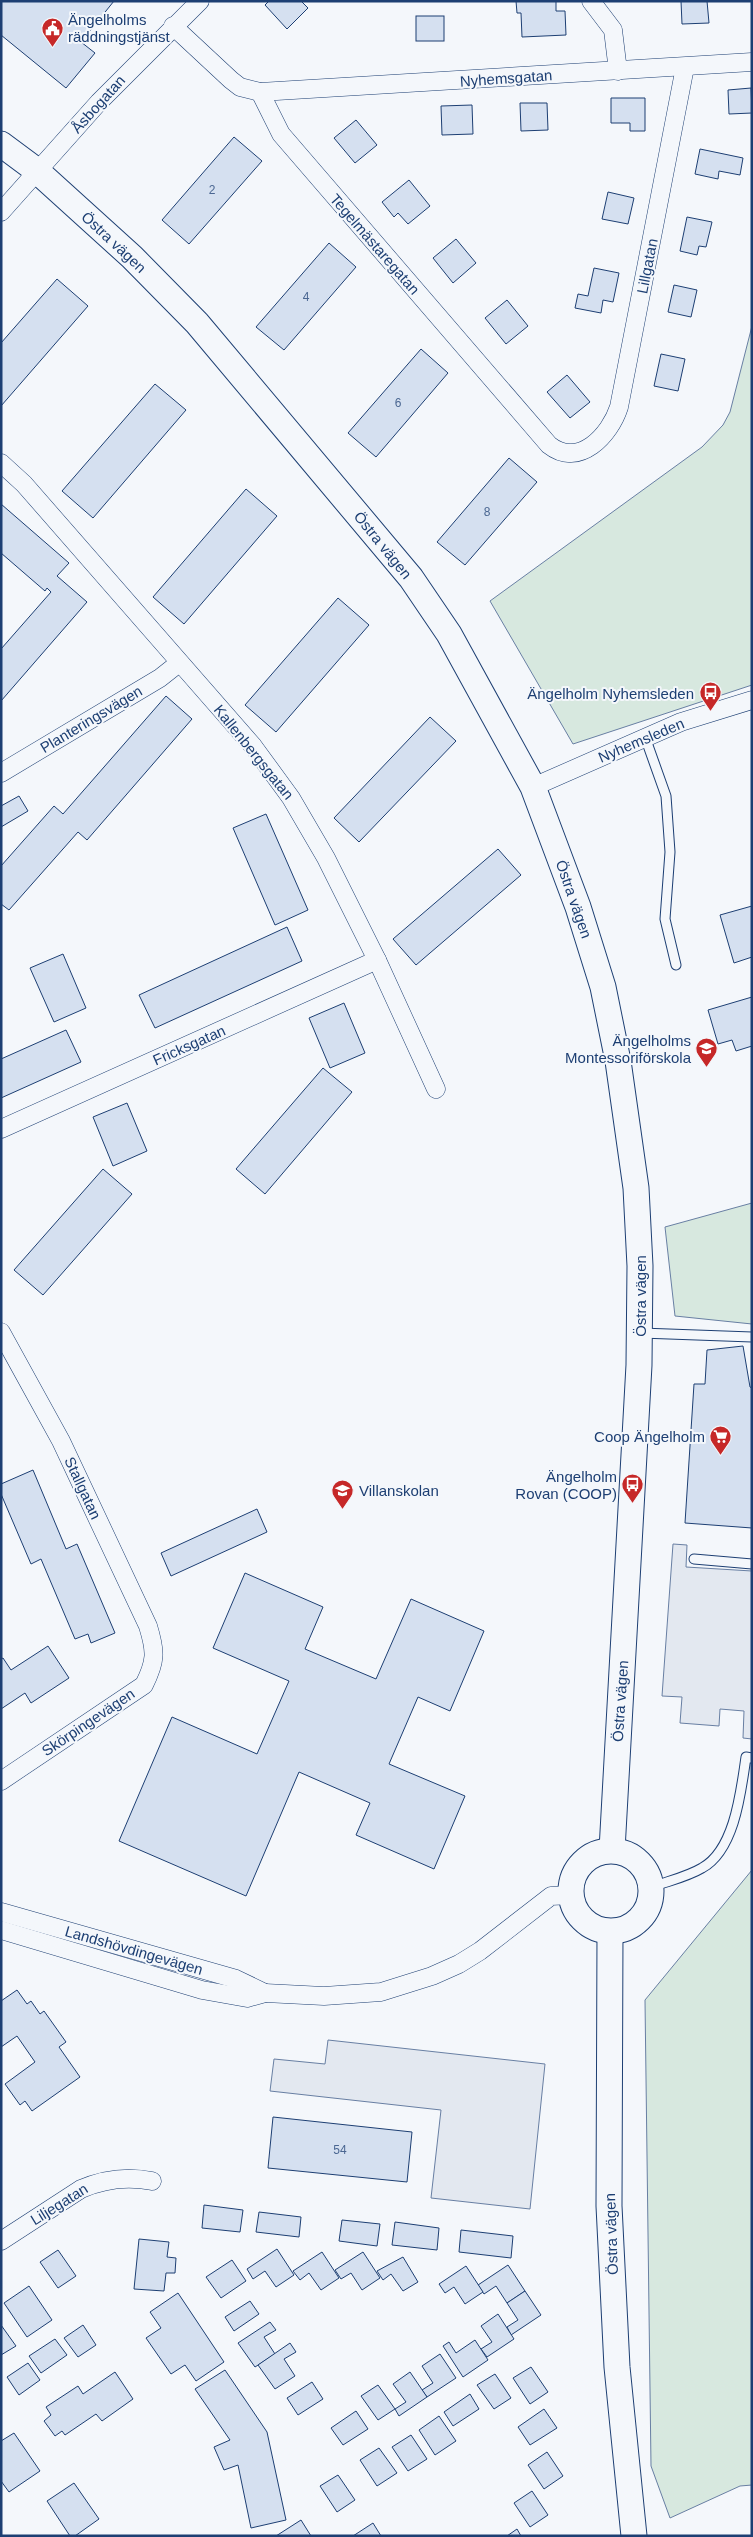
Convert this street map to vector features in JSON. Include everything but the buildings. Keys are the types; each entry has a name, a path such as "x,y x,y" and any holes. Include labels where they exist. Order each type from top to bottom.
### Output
{"main road":[{"name":"Östra vägen","path":"1,144 36,170 132,257 197,323 375,533 410,578 449,634 533,786 578,907 603,987 618,1060 637,1196 640,1333 633,1504 612,1850"},
{"path":"612,1850 626,1853 638,1861 648,1873 652,1886 651,1901 645,1913 636,1924 624,1930 610,1932 596,1928 583,1921 574,1909 571,1895 572,1881 577,1869 586,1859 598,1852 612,1850"},
{"name":"Östra vägen","path":"610,1932 609,2206 617,2367 634,2536"}],"street":[{"name":"Åsbogatan","path":"1,212 36,170 132,66 200,1"},
{"path":"591,1 613,30 618,71"},
{"path":"173,26 231,80 240,86 260,92"},
{"name":"Nyhemsgatan","path":"260,92 752,62"},
{"name":"Lillgatan","path":"584,451 606,433 614,423 619,407 685,67"},
{"name":"Tegelmästaregatan","path":"260,92 275,127 549,445 564,453 574,454 584,451"},
{"name":"Kallenbergsgatan","path":"1,463 55,519 253,746 291,798 326,858 377,960 436,1089"},
{"name":"Planteringsvägen","path":"1,773 160,678 179,663"},
{"name":"Nyhemsleden","path":"533,786 646,737 710,712 752,700"},
{"name":"Fricksgatan","path":"1,1129 377,960"},
{"name":"Stallgatan","path":"1,1332 6,1351 65,1449 148,1626 155,1649"},
{"name":"Skörpingevägen","path":"1,1781 144,1685 152,1667 155,1649"},
{"name":"Landshövdingevägen","path":"1,1930 202,1990 248,1998 265,1993 324,1996 381,1992 432,1976 459,1964 480,1951 551,1896 571,1895"},
{"name":"Landshövdingevägen","path":"1,1912 236,1979 265,1993"},
{"name":"Liljegatan","path":"1,2241 81,2188 93,2183 123,2178 152,2181"}],"lane":[{"path":"646,737 666,796 670,852 665,919 676,965"},
{"path":"640,1333 752,1337"},
{"path":"694,1559 752,1564"},
{"path":"652,1886 704,1868 720,1852 732,1827 739,1802 746,1757 752,1758"}],"shaded area":[{"path":"752,326 752,685 573,744 490,601 702,447 723,425 730,412"},
{"path":"752,1203 752,1324 675,1316 665,1227"},
{"path":"673,1544 687,1545 686,1567 752,1571 752,1739 743,1738 744,1711 720,1709 719,1726 680,1723 682,1697 662,1696"},
{"path":"752,1870 752,2485 740,2486 670,2518 651,2466 645,2000"},
{"path":"328,2040 545,2064 530,2209 431,2198 441,2110 270,2091 274,2059 325,2064"}],"place":[{"name":"Ängelholms räddningstjänst","path":"52,47"},
{"name":"Ängelholm Nyhemsleden","path":"710,712"},
{"name":"Ängelholms Montessoriförskola","path":"707,1068"},
{"name":"Coop Ängelholm","path":"721,1455"},
{"name":"Ängelholm Rovan (COOP)","path":"633,1504"},
{"name":"Villanskolan","path":"343,1509"}]}
